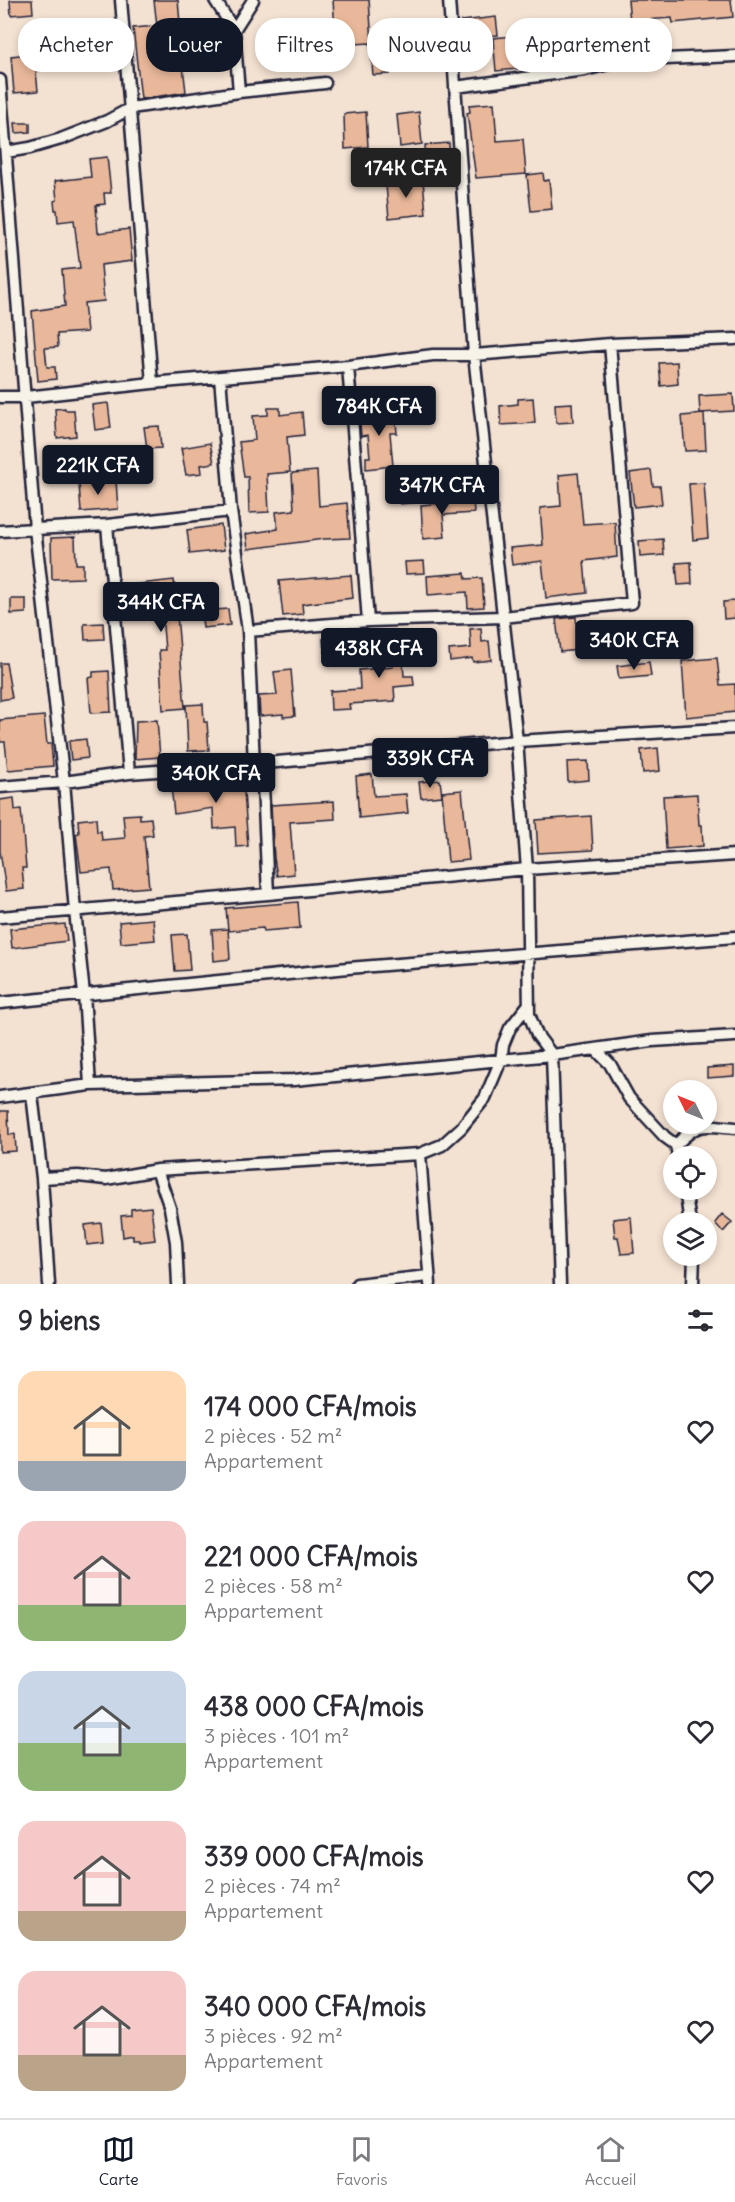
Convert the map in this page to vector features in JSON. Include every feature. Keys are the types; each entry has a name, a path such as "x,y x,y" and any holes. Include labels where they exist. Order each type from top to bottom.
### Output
{"street":[{"path":"121,0 131,108 135,201 152,383"},
{"path":"215,0 226,18"},
{"path":"242,18 254,0"},
{"path":"449,0 474,355 517,741 527,869 529,1004 537,1035 552,1056 560,1284"},
{"path":"455,87 585,70 620,61 735,56"},
{"path":"237,72 239,92"},
{"path":"0,80 35,529 64,782 84,994 90,1085"},
{"path":"6,152 61,139 107,121 131,108 239,92 325,83"},
{"path":"0,397 26,397 152,383 348,366 433,355 474,355 610,344 735,339"},
{"path":"248,631 368,621 503,617 632,603 610,344"},
{"path":"348,366 368,621"},
{"path":"220,377 231,511 248,631 268,894"},
{"path":"0,531 107,525 231,511"},
{"path":"107,525 129,773"},
{"path":"0,787 64,782 129,773 517,741 735,728"},
{"path":"0,918 527,869 735,855"},
{"path":"0,1003 528,952 735,937"},
{"path":"42,1178 68,1176 106,1179 157,1170 420,1154 442,1145 461,1128 486,1098 501,1060 503,1045 510,1028 529,1004"},
{"path":"0,1097 90,1085 294,1080 552,1056 652,1041 735,1036"},
{"path":"596,1049 610,1064 629,1098 665,1137 676,1144 690,1130 705,1125 735,1128"},
{"path":"32,1094 42,1178 49,1284"},
{"path":"357,1284 429,1280 420,1154"},
{"path":"157,1170 170,1208 176,1242 178,1284"},
{"path":"693,1284 694,1266"}],"building":[{"path":"10,0 32,0 33,13 11,15"},
{"path":"154,0 178,0 180,18 156,18"},
{"path":"333,0 369,0 370,18 367,18 367,43 355,44 355,18 334,18"},
{"path":"628,0 731,0 733,17 673,23 672,18 630,18"},
{"path":"496,17 498,35 493,35 493,18 487,18"},
{"path":"146,27 146,72 184,72 186,92 141,99 134,28"},
{"path":"505,37 505,70 496,71 493,38"},
{"path":"18,55 18,72 36,72 38,91 14,93 11,56"},
{"path":"373,72 390,72 390,74 373,75"},
{"path":"494,103 497,141 523,139 526,174 476,178 467,113 470,112 469,105"},
{"path":"366,112 368,147 345,149 344,114"},
{"path":"419,112 422,144 400,147 397,115"},
{"path":"15,123 30,123 30,132 16,133"},
{"path":"449,143 450,163 446,163 446,168 439,168 439,176 427,177 425,145"},
{"path":"107,157 111,193 104,193 105,204 96,205 98,233 129,229 132,261 101,265 104,301 84,303 87,332 57,334 58,347 45,348 47,367 55,367 56,379 38,381 32,311 65,306 62,270 80,268 74,220 58,222 54,201 57,200 55,181 91,177 89,159"},
{"path":"543,173 544,181 549,180 552,209 531,211 527,175"},
{"path":"423,180 426,214 389,218 386,185"},
{"path":"677,362 678,384 661,386 659,363"},
{"path":"733,394 734,411 700,413 699,396"},
{"path":"533,398 535,423 501,425 500,406 518,404 518,399"},
{"path":"108,403 111,428 95,430 92,405"},
{"path":"572,403 573,422 556,423 555,404"},
{"path":"65,408 65,410 74,410 76,436 57,438 55,409"},
{"path":"268,408 280,408 280,415 302,412 304,435 287,437 290,472 267,474 269,512 249,513 248,477 244,477 239,442 255,440 253,416 268,415"},
{"path":"395,411 397,433 390,433 393,466 366,469 366,457 370,457 368,435 361,436 359,414"},
{"path":"704,414 706,450 685,451 682,416"},
{"path":"159,426 161,448 147,449 144,427"},
{"path":"210,443 214,463 201,465 202,473 186,475 181,448"},
{"path":"148,454 149,472 133,473 132,455"},
{"path":"78,459 80,477 46,479 45,462"},
{"path":"415,467 419,502 400,504 399,496 395,496 392,469"},
{"path":"651,470 653,486 660,486 662,504 634,507 630,473"},
{"path":"317,471 319,506 347,503 350,538 248,549 246,534 278,529 276,512 294,510 292,473"},
{"path":"578,473 583,524 615,522 617,557 584,561 587,593 546,598 542,561 512,565 510,548 543,545 540,508 561,506 559,475"},
{"path":"116,481 118,509 81,512 79,484"},
{"path":"704,483 708,538 693,540 689,484"},
{"path":"473,500 474,513 443,515 445,537 423,539 421,505"},
{"path":"221,525 224,550 190,554 187,530"},
{"path":"75,537 76,564 83,564 83,578 52,579 51,538"},
{"path":"663,539 664,555 640,557 639,541"},
{"path":"424,561 425,573 406,574 405,562"},
{"path":"691,562 692,584 678,585 676,563"},
{"path":"465,573 466,579 482,578 484,607 468,608 467,592 428,595 427,576"},
{"path":"351,575 353,598 302,604 303,614 283,616 279,581"},
{"path":"174,580 185,708 163,710 159,650 165,650 162,615 123,617 122,586"},
{"path":"11,599 26,599 26,613 11,614"},
{"path":"735,601 735,618 724,619 723,602"},
{"path":"228,609 230,625 203,628 201,611"},
{"path":"576,617 579,650 560,652 556,619"},
{"path":"103,623 104,639 85,640 84,624"},
{"path":"481,628 482,642 489,641 491,660 473,662 472,658 450,661 449,650 471,648 470,629"},
{"path":"420,634 421,647 402,649 404,676 413,676 414,685 394,687 395,701 349,704 350,709 331,710 330,691 360,689 359,670 393,667 390,637"},
{"path":"340,638 341,651 324,652 323,639"},
{"path":"717,658 720,685 735,684 735,712 686,717 682,661"},
{"path":"649,662 651,676 619,679 617,666"},
{"path":"0,663 6,663 12,698 0,700"},
{"path":"291,670 295,716 283,717 283,714 260,716 259,696 277,695 274,672"},
{"path":"109,671 111,712 91,713 88,678 93,677 93,672"},
{"path":"203,704 209,750 188,751 186,705"},
{"path":"44,716 47,744 51,744 53,766 8,770 5,742 0,742 0,720"},
{"path":"157,720 160,757 135,759 136,721"},
{"path":"86,739 88,758 71,760 69,741"},
{"path":"658,748 660,771 643,773 641,750"},
{"path":"588,761 589,780 568,782 567,762"},
{"path":"372,774 374,796 406,794 408,813 359,818 356,776"},
{"path":"243,778 248,846 236,847 235,827 214,829 213,808 174,814 171,785"},
{"path":"440,780 442,796 421,798 419,782"},
{"path":"462,790 469,860 448,862 442,792"},
{"path":"697,794 703,846 666,849 663,796"},
{"path":"14,798 15,810 21,809 26,868 22,868 24,889 6,891 0,851 0,800"},
{"path":"334,801 335,819 290,822 294,874 277,876 271,805"},
{"path":"140,814 140,819 151,818 153,835 144,836 149,887 113,890 111,869 81,872 76,834 79,833 78,820 96,818 97,832 101,831 102,840 125,838 123,815"},
{"path":"591,816 593,850 538,853 536,820"},
{"path":"298,902 300,928 228,931 226,908"},
{"path":"153,919 155,940 121,943 119,922"},
{"path":"65,924 67,941 12,948 10,929"},
{"path":"228,929 230,959 214,961 212,930"},
{"path":"187,934 190,970 175,971 172,935"},
{"path":"734,1066 734,1076 707,1078 707,1068"},
{"path":"0,1111 8,1111 9,1135 15,1134 16,1151 0,1152"},
{"path":"151,1207 155,1240 139,1242 139,1240 133,1240 133,1235 123,1237 121,1216 131,1215 131,1209"},
{"path":"722,1214 732,1222 723,1232 717,1225 717,1220"},
{"path":"631,1217 634,1253 621,1254 618,1237 615,1237 613,1219"},
{"path":"101,1223 103,1243 87,1245 85,1225"}]}
